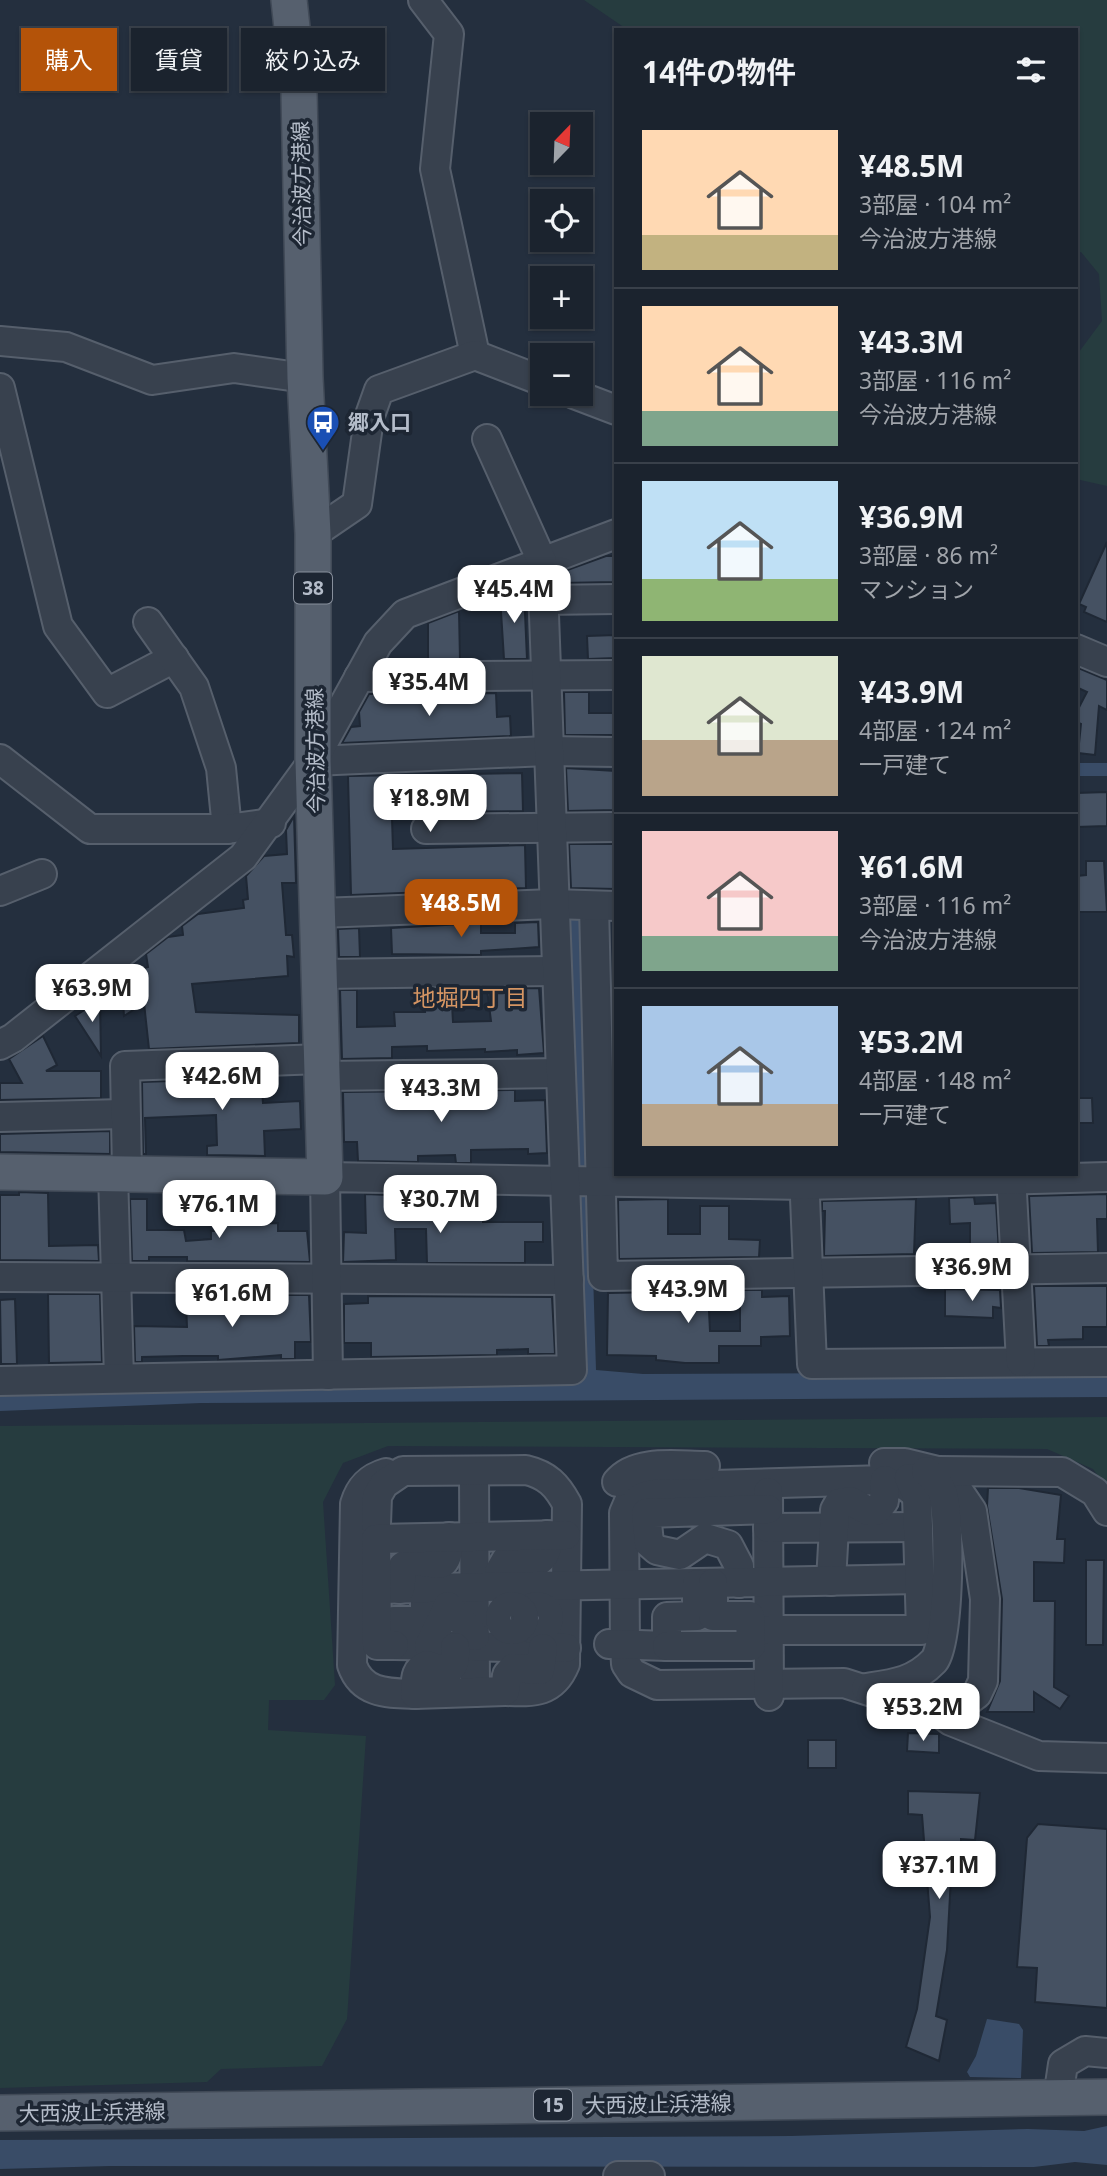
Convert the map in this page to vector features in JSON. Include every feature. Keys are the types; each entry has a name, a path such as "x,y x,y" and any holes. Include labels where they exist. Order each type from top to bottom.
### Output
{"main road":[{"name":"今治波方港線","path":"289,0 299,92 305,378 313,534 313,761 320,913 325,1177"},
{"path":"0,1172 325,1177"},
{"name":"大西波止浜港線","path":"0,2113 1107,2097"}],"street":[{"path":"423,0 449,34 436,169 475,355"},
{"path":"0,341 66,347 152,380 234,368 305,378"},
{"path":"313,534 357,504 369,418 379,390 475,355 530,376"},
{"path":"0,388 58,626 107,692 174,658"},
{"path":"593,401 614,409"},
{"path":"0,1381 572,1370 549,826 541,561 487,439"},
{"path":"0,1045 13,1038 243,857 271,823 313,761 379,643 405,614 614,535"},
{"path":"543,600 614,599"},
{"path":"148,622 194,687 221,768 227,829"},
{"path":"1078,650 1107,662"},
{"path":"359,677 614,675"},
{"path":"313,761 547,751 614,752"},
{"path":"0,759 90,829 227,829 271,823"},
{"path":"426,829 614,827"},
{"path":"0,891 42,874"},
{"path":"320,913 553,904 605,906 607,1088 601,1180 603,1276 1107,1268"},
{"path":"320,974 556,971"},
{"path":"119,1378 117,1278 125,1066 321,1067 560,1073"},
{"path":"0,1116 124,1114"},
{"path":"328,1375 325,1177 566,1181 1107,1177"},
{"path":"1011,1178 1021,1362"},
{"path":"804,1180 812,1364 1107,1362"},
{"path":"0,1277 569,1280"},
{"path":"918,1527 833,1527 768,1497 651,1466 621,1477 612,1489 625,1513 657,1550 680,1555 705,1538 728,1545 739,1566 716,1583 697,1616 667,1617 613,1675 630,1691 647,1696 866,1688 902,1683 916,1676 935,1659 941,1647 946,1609 943,1493 929,1469"},
{"path":"866,1688 903,1702 966,1702 977,1694 983,1681 985,1599 972,1511 957,1486 929,1469"},
{"path":"625,1513 768,1497 885,1471 929,1469 1062,1472 1095,1492 1107,1511"},
{"path":"385,1645 394,1621 425,1621 401,1589 376,1531 377,1496 384,1483 403,1471"},
{"path":"462,1536 544,1648 565,1664 551,1686 537,1692 408,1693 381,1692 363,1685 352,1665 352,1525 359,1491 382,1474 403,1471 474,1478 529,1486 543,1491 560,1511 565,1586 544,1648"},
{"path":"885,1471 907,1476 917,1495 921,1660 916,1676"},
{"path":"831,1581 835,1510 844,1501 857,1503 868,1511 881,1507 886,1493 885,1471"},
{"path":"376,1531 391,1497 402,1491 474,1478"},
{"path":"408,1693 383,1677 379,1667 401,1589 403,1566 411,1561 438,1566 444,1563 462,1536 474,1478"},
{"path":"768,1497 769,1582 763,1641 769,1690"},
{"path":"625,1513 629,1585 638,1646"},
{"path":"376,1531 462,1536 560,1532"},
{"path":"408,1693 421,1668 427,1665 445,1671 451,1669 458,1644 499,1587 499,1572 506,1560 520,1559 534,1564 540,1561 560,1532"},
{"path":"401,1589 920,1579"},
{"path":"716,1583 713,1616 751,1616 763,1641"},
{"path":"629,1585 638,1646"},
{"path":"638,1646 921,1630"},
{"path":"458,1644 475,1692"},
{"path":"385,1645 458,1644 544,1648"},
{"path":"925,1702 951,1721 1039,1756 1107,1758"},
{"path":"1059,2098 1063,2064 1085,2051 1107,2053"},
{"path":"618,2176 650,2176"}],"green space":[{"path":"584,0 1107,0 1107,486 1078,479 1078,353 1102,321 1099,274 1081,252 1078,252 1078,28 625,28"},
{"path":"1107,1417 1107,1488 1093,1469 1047,1449 388,1446 343,1463 323,1502 335,1685 324,1700 269,1700 268,1730 366,1736 347,2019 322,2066 221,2069 207,2082 0,2088 0,1426"}],"water":[{"path":"1078,763 1107,763 1107,776 1078,776"},
{"path":"563,916 582,917 596,1370 643,1374 1107,1372 1107,1397 201,1403 0,1411 0,1385 577,1371"},
{"path":"987,2019 1019,2024 1023,2030 1021,2078 970,2077 967,2072 976,2056"},
{"path":"1107,2126 1107,2165 1075,2162 1034,2167 110,2166 0,2169 0,2140 791,2136 1028,2129 1084,2131"}],"building":[{"path":"1107,542 1107,622 1084,612 1086,607 1079,604"},
{"path":"606,556 614,556 614,582 559,583 559,573"},
{"path":"515,590 524,590 527,659 504,659 500,596"},
{"path":"459,611 460,660 428,660 428,623"},
{"path":"614,635 614,658 588,659 587,636"},
{"path":"1078,668 1107,680 1107,710 1099,706 1095,755 1078,753 1081,724 1078,723 1078,709 1087,692 1078,688"},
{"path":"564,692 589,692 589,713 614,713 614,735 565,735"},
{"path":"496,693 497,717 510,716 511,736 342,743 351,727 360,726 359,712 369,694"},
{"path":"566,768 614,771 614,810 568,811"},
{"path":"522,773 523,811 426,812 415,817 392,818 393,849 525,845 526,888 351,895 348,776"},
{"path":"1107,792 1107,826 1078,827 1078,793"},
{"path":"294,816 296,883 282,883 286,935 292,935 294,957 287,956 288,976 192,984 196,1012 299,1015 299,1043 149,1049 144,1003 124,1016 121,974 148,967 146,954 168,937 183,935 182,926 198,914 244,908 243,900 248,899 246,876 264,856 287,854 286,830"},
{"path":"569,844 614,844 614,889 571,888"},
{"path":"1086,861 1104,861 1107,912 1078,912 1078,876 1086,875"},
{"path":"538,922 539,947 481,951 481,955 392,954 391,928 481,923 481,933 515,933 515,923"},
{"path":"359,928 360,957 339,957 338,929"},
{"path":"539,988 544,1053 517,1055 517,1050 427,1051 427,1046 392,1047 392,1058 342,1059 340,990 357,990 357,1027 395,1026 394,1012 425,1012 423,989 446,989 452,1004 453,1022 491,1021 487,989"},
{"path":"100,1000 101,1056 75,1016"},
{"path":"43,1036 57,1065 46,1071 101,1071 101,1098 0,1100 0,1083 22,1083 9,1059"},
{"path":"253,1078 254,1091 262,1090 263,1103 300,1101 301,1129 264,1131 265,1156 207,1155 207,1146 217,1145 216,1115 145,1118 146,1154 143,1154 142,1082"},
{"path":"515,1090 515,1101 545,1100 547,1153 528,1154 528,1149 471,1150 471,1163 456,1163 455,1155 418,1156 418,1162 358,1161 357,1142 344,1142 343,1092"},
{"path":"1078,1098 1092,1098 1093,1123 1078,1123"},
{"path":"110,1131 110,1154 0,1152 0,1134"},
{"path":"19,1192 48,1193 49,1246 98,1245 99,1261 0,1260 0,1195 19,1195"},
{"path":"365,1194 389,1195 390,1207 441,1206 441,1210 483,1212 483,1222 543,1222 543,1242 525,1242 525,1263 427,1263 426,1229 395,1229 396,1260 343,1262 344,1232 366,1233"},
{"path":"1107,1194 1107,1219 1097,1219 1098,1252 1032,1253 1029,1196"},
{"path":"974,1197 975,1204 996,1203 999,1253 970,1254 970,1223 950,1224 949,1198"},
{"path":"130,1199 147,1199 147,1230 184,1230 186,1241 211,1239 211,1231 220,1231 220,1204 248,1204 249,1224 278,1223 278,1231 307,1231 310,1262 187,1261 187,1257 149,1257 149,1261 132,1261"},
{"path":"668,1199 668,1234 700,1234 700,1206 729,1206 729,1239 760,1240 759,1257 619,1259 618,1200"},
{"path":"916,1199 914,1254 824,1256 825,1211 822,1211 822,1201"},
{"path":"1034,1286 1107,1286 1107,1327 1083,1327 1083,1339 1048,1340 1049,1346 1037,1346"},
{"path":"945,1289 1000,1290 1001,1308 993,1307 993,1318 945,1316"},
{"path":"740,1290 762,1290 762,1297 789,1296 790,1336 761,1337 761,1346 719,1346 719,1363 656,1360 656,1356 607,1355 608,1293 708,1291 710,1331 740,1331"},
{"path":"48,1294 100,1294 102,1362 49,1363"},
{"path":"192,1295 309,1295 311,1342 295,1342 295,1359 281,1359 281,1355 218,1360 218,1356 183,1356 142,1357 142,1362 135,1362 134,1326 187,1327 186,1304 193,1304"},
{"path":"368,1296 552,1297 555,1354 528,1354 528,1349 497,1350 497,1355 371,1357 371,1343 344,1343 344,1304 368,1303"},
{"path":"15,1299 17,1364 1,1364 0,1300"},
{"path":"988,1488 1019,1488 1061,1495 1057,1539 1065,1539 1064,1563 1034,1562 1034,1601 1055,1601 1054,1687 1069,1696 1060,1709 1034,1692 1034,1712 987,1712 1000,1681 1002,1599 987,1506"},
{"path":"1086,1560 1104,1560 1103,1645 1086,1645"},
{"path":"908,1733 939,1734 939,1753 907,1751"},
{"path":"808,1740 836,1740 836,1768 808,1768"},
{"path":"908,1791 980,1793 975,1840 961,1839 961,1860 952,1859 947,1950 936,2016 947,2020 939,2061 906,2047 917,2009 930,1917 922,1815 908,1814"},
{"path":"1038,1824 1107,1829 1107,2008 1035,2002 1037,1968 1017,1967 1027,1838"}],"place":[{"name":"郷入口","path":"323,452"}],"district":[{"name":"地堀四丁目","path":"470,997"}]}
